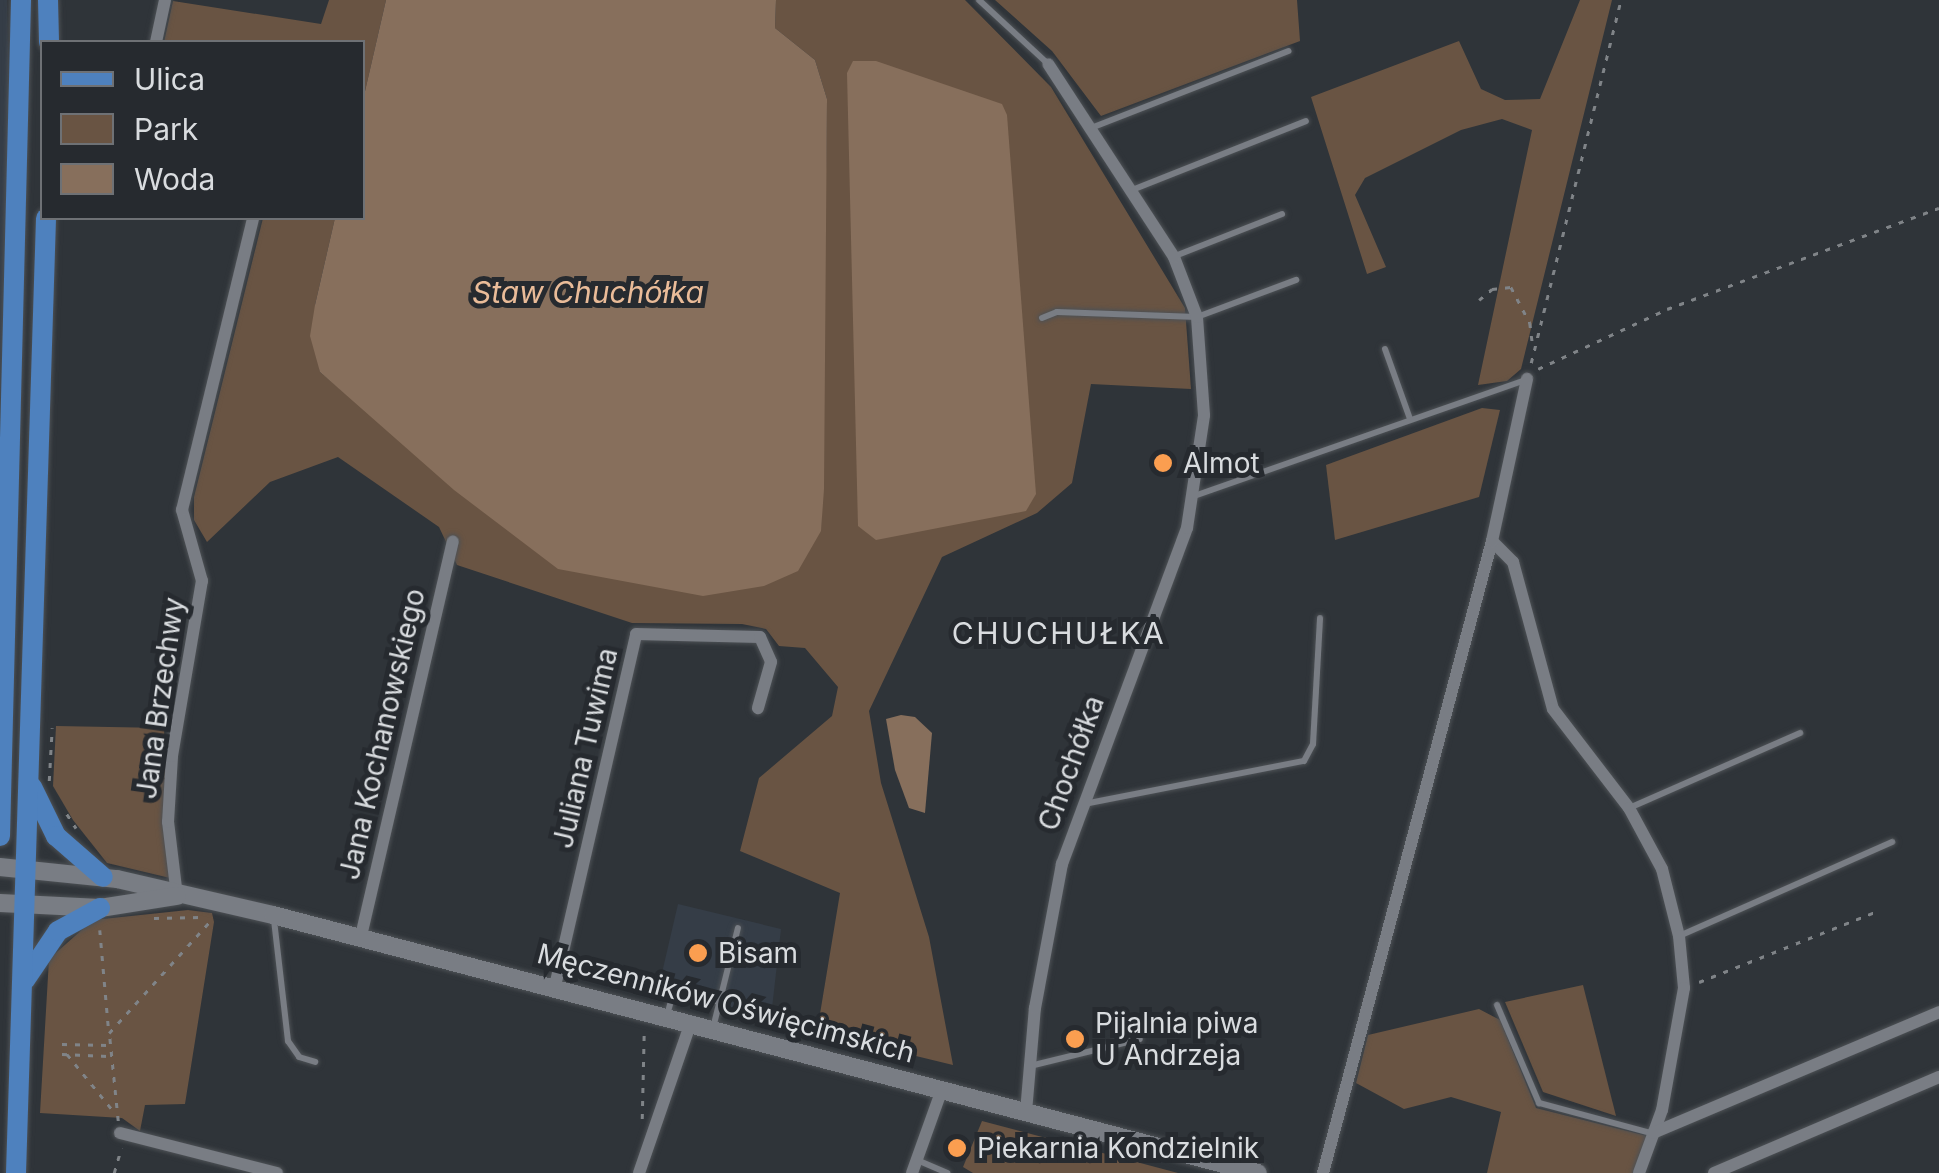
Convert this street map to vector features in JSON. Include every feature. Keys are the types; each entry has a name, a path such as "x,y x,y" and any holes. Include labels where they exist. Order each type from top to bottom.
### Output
{"main road":[{"path":"0,836 21,0"},
{"path":"48,0 49,40"},
{"path":"16,1173 27,868 39,784 46,220"},
{"path":"39,784 56,836 104,877"},
{"name":"Męczenników Oświęcimskich","path":"0,867 104,877 274,915 1258,1173"},
{"name":"Męczenników Oświęcimskich","path":"0,903 100,915 177,896"},
{"path":"24,982 58,931 100,915"}],"street":[{"path":"156,40 165,0"},
{"name":"Chochółka","path":"1026,1112 1045,942 1083,804 1197,495 1204,415 1197,317 1174,256 1048,64"},
{"name":"Jana Brzechwy","path":"177,896 168,822 172,756 202,581 182,510 253,220"},
{"path":"1323,1173 1492,542 1527,379"},
{"name":"Jana Kochanowskiego","path":"360,936 452,542"},
{"path":"1492,542 1513,562 1553,709 1628,808 1662,869 1679,936 1684,988 1653,1133 1639,1173"},
{"name":"Juliana Tuwima","path":"556,986 636,634 753,633 771,653 758,708"},
{"path":"1653,1133 1939,1012"},
{"path":"640,1173 691,1022"},
{"path":"1714,1173 1939,1078"},
{"path":"914,1166 942,1089"},
{"path":"120,1133 277,1173"}],"lane":[{"path":"979,0 1048,64"},
{"path":"1090,128 1289,52"},
{"path":"1130,190 1306,121"},
{"path":"1174,256 1282,214"},
{"path":"1042,318 1057,312 1197,317 1296,280"},
{"path":"1384,349 1410,419"},
{"path":"1197,495 1527,379"},
{"path":"1083,804 1304,761 1313,744 1320,618"},
{"path":"1628,808 1800,733"},
{"path":"1679,936 1892,842"},
{"path":"274,915 288,1040 299,1057 315,1062"},
{"path":"713,1028 738,928"},
{"path":"667,1016 674,990 720,1002"},
{"path":"1497,1005 1539,1103 1653,1133"},
{"path":"1030,1066 1140,1040"},
{"path":"914,1166 947,1173"}],"path":[{"path":"1527,379 1621,0"},
{"path":"1527,379 1582,344 1939,208"},
{"path":"1478,300 1492,289 1511,287 1530,323 1533,353"},
{"path":"39,784 52,728"},
{"path":"60,803 81,835"},
{"path":"1684,988 1875,912"},
{"path":"100,915 120,1133 114,1173"},
{"path":"109,1033 213,918 136,919"},
{"path":"642,1120 644,1025"},
{"path":"62,1044 110,1046"},
{"path":"110,1056 64,1054 118,1116"}],"shaded area":[{"path":"0,0 7,0 9,98 0,421"},
{"path":"678,904 781,929 771,1017 658,990"}],"green space":[{"path":"329,0 386,0 365,91 365,40 164,40 173,1 321,24"},
{"path":"776,0 965,0 1051,87 1185,308 1191,389 1091,384 1072,483 1037,513 942,557 869,711 881,783 929,937 953,1065 817,1032 840,893 740,851 759,778 832,716 838,687 805,648 779,646 766,629 742,624 632,623 457,565 439,527 338,457 270,482 207,542 194,520 194,497 263,220 335,220 315,305 320,372 500,524 821,531 827,99 815,60 775,28"},
{"path":"995,0 1297,0 1300,41 1101,116 1052,51"},
{"path":"1580,0 1612,0 1521,369 1507,381 1478,385 1532,130 1502,119 1461,130 1365,178 1355,195 1386,267 1367,274 1311,97 1459,41 1481,89 1505,100 1540,99"},
{"path":"1482,408 1500,410 1479,497 1335,540 1326,465"},
{"path":"56,726 164,728 170,878 107,863 73,820 53,786"},
{"path":"188,910 212,913 214,922 185,1104 145,1105 140,1131 122,1118 40,1113 49,959 93,920"},
{"path":"1583,985 1616,1116 1543,1092 1505,1002"},
{"path":"1479,1009 1500,1020 1536,1108 1647,1136 1633,1173 1487,1173 1501,1112 1451,1097 1404,1109 1356,1083 1368,1035"},
{"path":"982,1121 1178,1173 973,1173 963,1167"}],"water":[{"name":"Staw Chuchółka","path":"386,0 776,0 775,28 815,60 827,99 824,489 821,531 798,571 764,586 703,596 558,569 454,490 320,372 310,336 335,220 365,220 365,91"},
{"path":"853,61 876,61 1002,104 1007,115 1036,494 1026,511 876,540 858,526 847,73"},
{"path":"915,717 932,733 925,813 909,808 895,770 886,719"}],"place":[{"name":"Almot","path":"1163,463"},
{"name":"Bisam","path":"698,953"},
{"name":"Pijalnia piwa U Andrzeja","path":"1075,1039"},
{"name":"Piekarnia Kondzielnik","path":"957,1148"}],"district":[{"name":"CHUCHUŁKA","path":"1059,633"}]}
